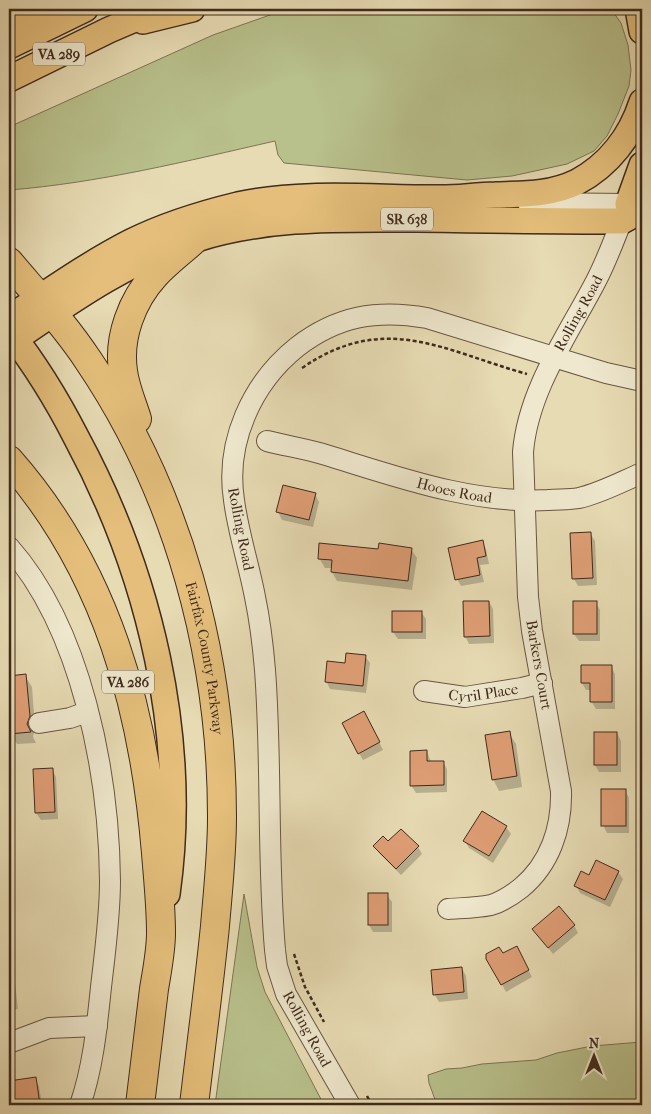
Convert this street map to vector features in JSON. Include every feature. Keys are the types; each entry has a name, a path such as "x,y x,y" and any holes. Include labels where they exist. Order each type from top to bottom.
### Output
{"highway":[{"path":"9,23 37,9"},
{"path":"158,487 125,381 122,345 130,314 141,292 155,275 195,239"},
{"name":"Fairfax County Parkway","path":"9,262 89,360 134,438 158,487 178,543 198,608 207,648 219,733 222,819 221,861 212,956 194,1105"},
{"name":"VA 286","path":"9,460 35,492 71,548 98,600 120,657 138,722 155,841 161,934 140,1105"}],"main road":[{"name":"VA 289","path":"9,46 85,9"},
{"name":"VA 289","path":"9,79 109,30 158,9"},
{"path":"109,30 192,9"},
{"path":"438,198 540,193 577,182 591,173 616,151 632,126 642,102"},
{"path":"631,211 642,165"},
{"name":"SR 638","path":"46,305 71,276 131,242 162,228 213,211 256,202 289,198 438,198"},
{"name":"SR 638","path":"11,329 46,305 168,248 246,226 303,220 631,211"},
{"path":"11,329 54,398 94,471 118,525 130,558 150,629 165,707 172,775 172,846 161,934"}],"street":[{"name":"SR 638","path":"438,198 631,211"},
{"name":"Rolling Road","path":"350,1105 294,1008 281,981 277,966 273,934 265,669 256,598 233,492 234,452 239,431 258,391 284,358 321,330 355,318 393,314 427,318 555,357 597,280 631,211"},
{"name":"Barkers Court","path":"448,910 491,905 506,898 524,885 535,874 552,846 560,818 561,791 528,597 523,452 525,433 544,379 555,357"},
{"path":"555,357 606,373 642,381"},
{"name":"Hooes Road","path":"267,441 325,455 396,477 467,495 498,500 525,501 577,498 602,491 642,473"},
{"path":"9,547 32,579 67,645 87,712 99,763 109,844 108,924 97,1026 80,1105"},
{"name":"Cyril Place","path":"424,691 465,697 542,683"},
{"path":"39,723 70,718 87,712"},
{"path":"9,1043 49,1028 97,1026"}],"path":[{"path":"300,369 321,355 353,342 386,337 424,342 457,350 544,379"},
{"path":"294,952 305,987 325,1022"},
{"path":"363,1089 372,1105"}],"green space":[{"path":"287,9 611,9 621,23 628,45 631,70 629,86 607,136 594,151 567,164 512,176 467,180 284,163 278,155 275,141 110,177 9,190 9,127 213,35"},
{"path":"244,894 257,967 265,992 324,1105 215,1105"},
{"path":"642,1042 642,1105 437,1105 429,1083 428,1075 446,1069 536,1060 557,1053 592,1046"}],"building":[{"path":"283,485 316,493 309,520 276,512"},
{"path":"591,532 593,578 572,579 570,533"},
{"path":"483,540 486,556 477,558 480,575 455,580 448,548"},
{"path":"319,543 378,549 379,543 412,548 408,581 331,572 332,560 318,559"},
{"path":"463,601 489,601 490,636 464,637"},
{"path":"573,601 597,601 597,634 573,634"},
{"path":"392,611 422,611 422,632 392,632"},
{"path":"346,653 366,655 363,686 325,682 327,661 345,663"},
{"path":"581,665 612,665 612,702 590,702 590,683 581,683"},
{"path":"26,674 30,716 27,724 31,732 9,734 9,676"},
{"path":"364,711 380,742 358,754 342,723"},
{"path":"510,731 517,776 492,780 485,735"},
{"path":"594,732 617,732 617,765 594,765"},
{"path":"427,750 427,761 444,761 444,785 410,786 410,751"},
{"path":"53,768 55,812 35,813 33,769"},
{"path":"601,789 626,789 626,826 601,826"},
{"path":"482,811 507,826 489,856 463,841"},
{"path":"401,829 419,846 396,869 373,846 383,836 388,841"},
{"path":"596,860 619,871 605,900 574,886 581,871 589,875"},
{"path":"368,893 388,893 388,925 368,925"},
{"path":"559,906 575,925 548,948 532,929"},
{"path":"517,946 529,970 501,985 486,959 486,954 499,947 503,953"},
{"path":"462,967 464,992 433,995 431,970"},
{"path":"36,1077 40,1105 9,1105 9,1081"}]}
